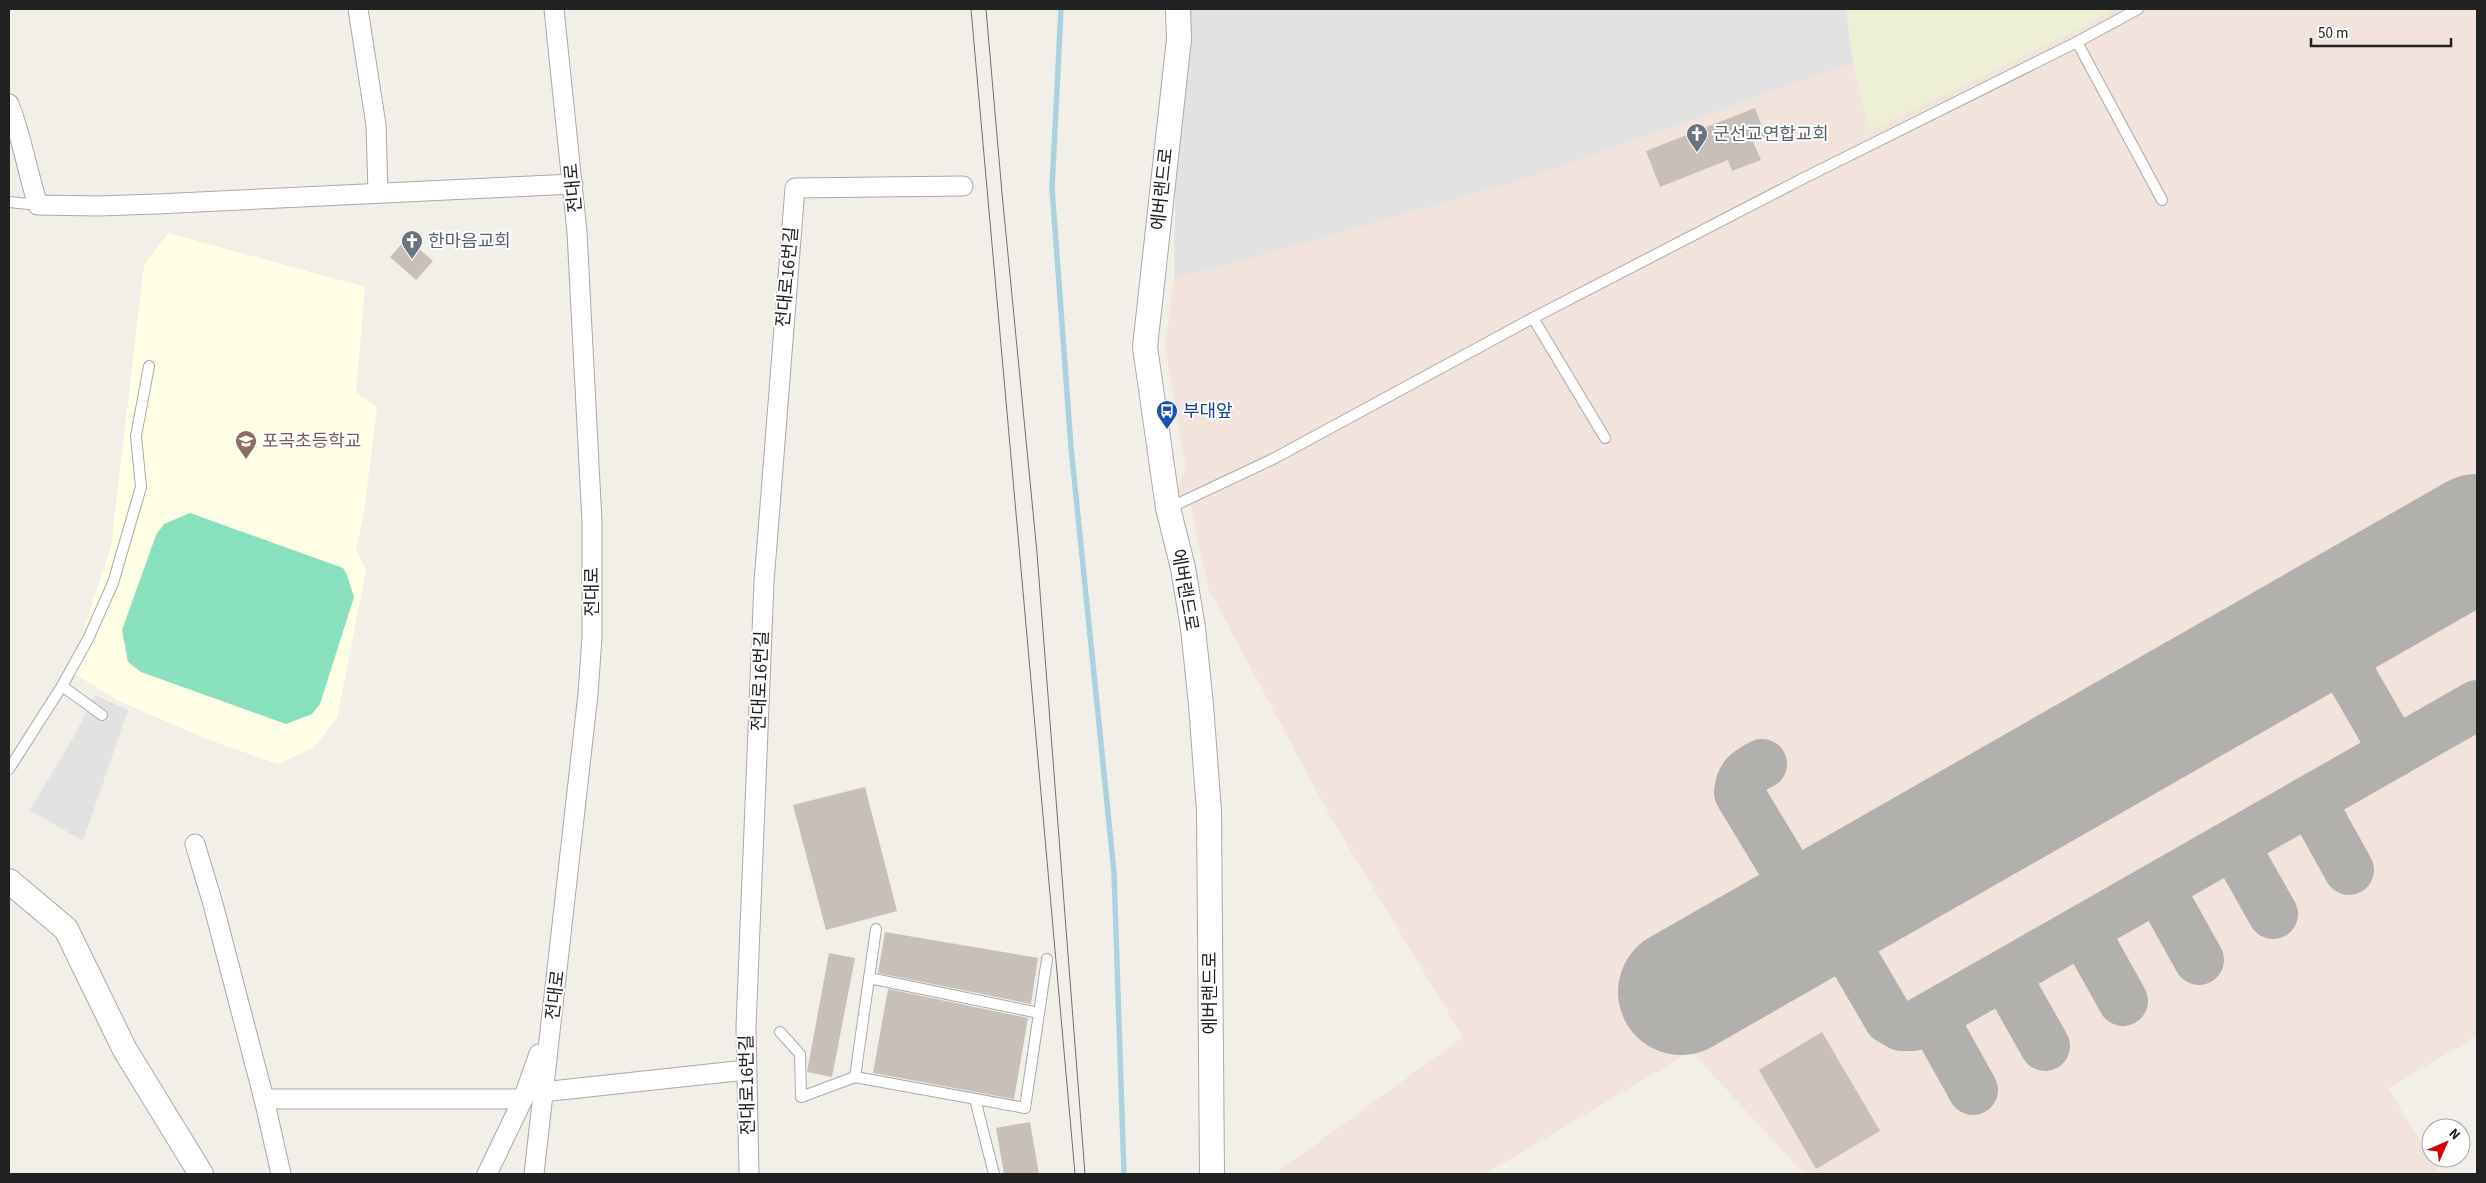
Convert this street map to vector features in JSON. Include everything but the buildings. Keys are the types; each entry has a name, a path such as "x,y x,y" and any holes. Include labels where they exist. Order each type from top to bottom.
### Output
{"street":[{"path":"358,9 376,125 378,193"},
{"name":"전대로","path":"534,1174 588,694 592,637 592,522 573,184 554,9"},
{"name":"에버랜드로","path":"1178,9 1179,39 1146,347 1168,508 1183,568 1193,628 1208,801 1212,1174"},
{"path":"9,104 19,129 28,173 38,205 98,206 573,184"},
{"name":"전대로16번길","path":"749,1174 746,1027 764,582 795,188 963,186"},
{"path":"195,844 213,904 264,1099 281,1174"},
{"path":"9,881 66,929 125,1050 201,1174"},
{"path":"487,1174 523,1099 553,1010"},
{"path":"542,1092 746,1070"},
{"path":"264,1099 523,1099"}],"lane":[{"path":"1168,508 1273,459 1533,318 1802,179 2077,42 2138,9"},
{"path":"2077,42 2162,200"},
{"path":"9,202 38,205"},
{"path":"1533,318 1605,438"},
{"path":"9,769 62,686 88,638 113,583 141,488 136,436 149,366"},
{"path":"62,686 102,715"},
{"path":"855,1077 876,929"},
{"path":"780,1032 800,1054 801,1097 855,1077 1025,1108 1047,960"},
{"path":"869,978 1039,1013"},
{"path":"975,1098 994,1174"}],"shaded area":[{"path":"1178,9 1846,9 1853,63 1519,181 1213,269 1174,278"},
{"path":"1846,9 2114,9 2079,29 1869,131 1853,63"},
{"path":"2114,9 2477,9 2477,1036 2388,1088 2421,1142 2421,1168 2437,1168 2441,1174 1804,1174 1691,1051 1485,1174 1275,1174 1463,1037 1331,818 1208,588 1190,502 1168,508 1186,468 1165,348 1174,278 1213,269 1519,181 1853,63 1869,131 2079,29"},
{"name":"포곡초등학교","path":"168,233 365,287 356,393 377,407 364,513 356,549 366,571 337,718 313,748 278,764 209,740 119,701 70,671 111,547 144,265"},
{"path":"95,695 128,710 83,841 30,810 73,738"}],"green space":[{"path":"190,513 343,568 354,597 320,704 312,714 286,724 141,672 128,662 122,630 156,535 164,524"}],"waterway":[{"path":"1061,9 1052,188 1071,447 1114,872 1124,1174"}],"taxiway":[{"path":"2338,653 2395,752"},
{"path":"1841,937 1889,1019 1901,1026 1914,1026 2477,705"},
{"path":"1762,764 1743,778 1739,793 1797,889"},
{"path":"2310,800 2349,870"},
{"path":"2234,845 2273,914"},
{"path":"2160,890 2199,960"},
{"path":"2084,931 2123,1001"},
{"path":"2006,977 2045,1046"},
{"path":"1934,1020 1973,1090"}],"runway":[{"path":"1681,992 2477,537"}],"tram line":[{"path":"971,9 1075,1174"},
{"path":"986,9 1037,553 1085,1174"}],"place":[{"name":"군선교연합교회","path":"1697,153"},
{"name":"한마음교회","path":"412,260"},
{"name":"부대앞","path":"1167,430"},
{"name":"포곡초등학교","path":"246,460"}]}
